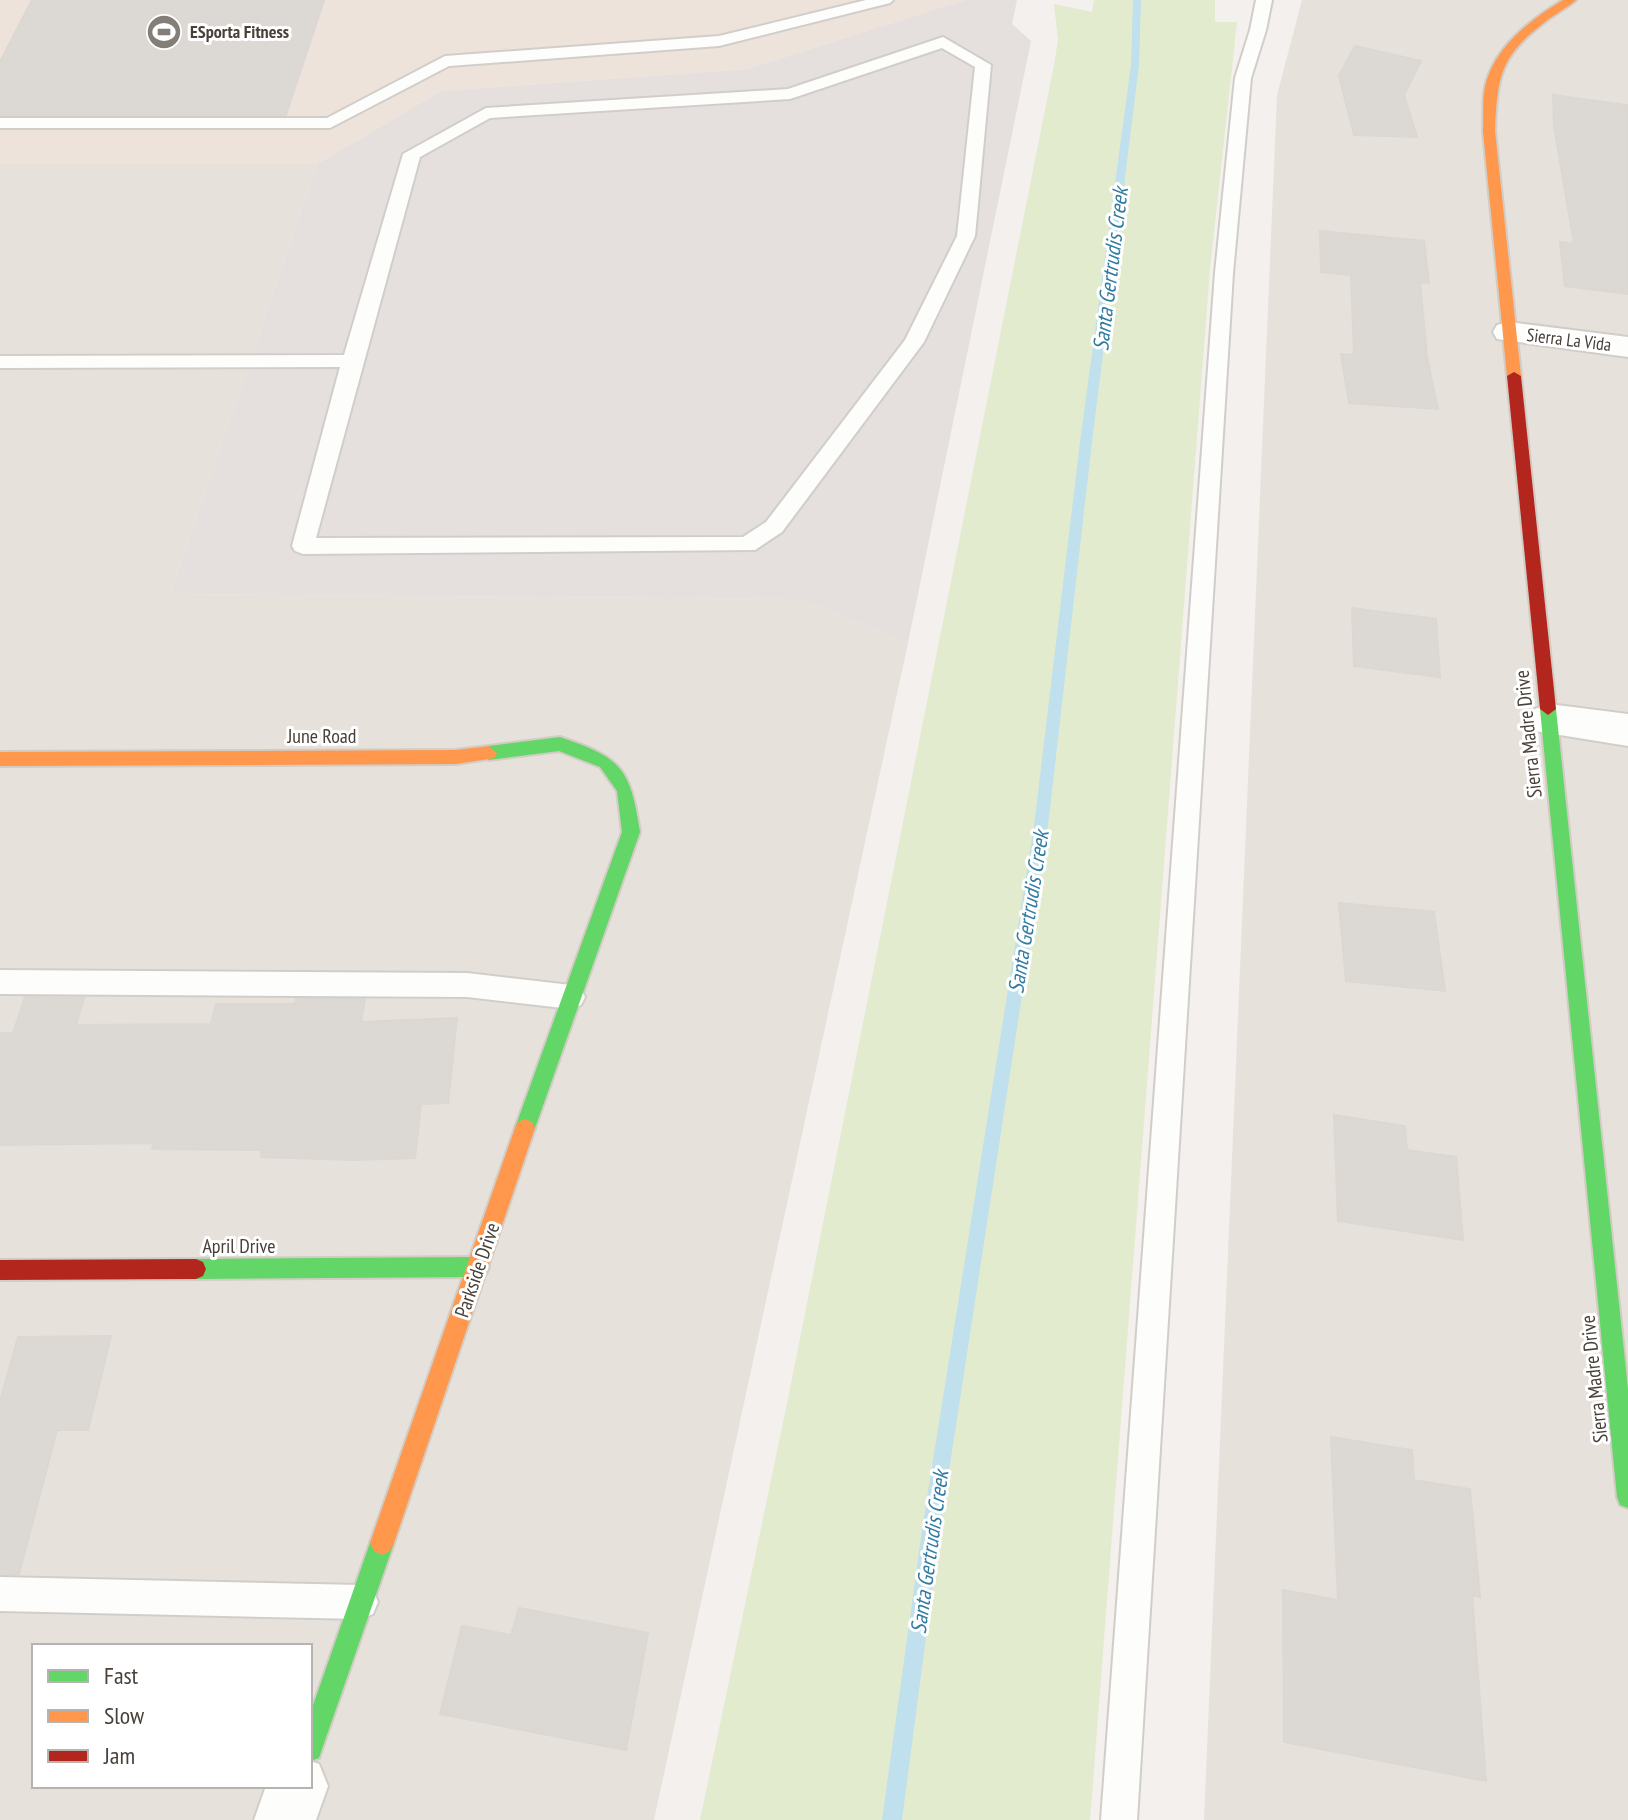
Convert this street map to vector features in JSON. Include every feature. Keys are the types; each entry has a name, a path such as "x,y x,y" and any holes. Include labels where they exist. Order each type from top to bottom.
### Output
{"street":[{"name":"Sierra Madre Drive","path":"1571,0 1542,16 1504,58 1491,85 1489,131 1549,720 1621,1359 1628,1497"},
{"name":"Sierra La Vida","path":"1509,332 1628,347"},
{"path":"1549,720 1628,730"},
{"name":"June Road","path":"0,759 456,757 560,744 606,762 625,790"},
{"name":"Parkside Drive","path":"312,1743 631,832 625,790"},
{"name":"April Drive","path":"0,1270 479,1267"},
{"path":"285,1820 296,1788"}],"lane":[{"path":"0,123 330,123 445,61 719,41 885,0"},
{"path":"1119,1820 1224,273 1243,78 1249,53 1262,25 1264,0"},
{"path":"943,42 983,65 966,236 914,342 774,527 747,545 303,546 352,361 412,154 486,113 790,94 943,42"},
{"path":"0,362 352,361"},
{"path":"0,982 467,985 571,997"},
{"path":"0,1594 361,1602"}],"shaded area":[{"path":"0,0 965,0 747,69 441,91 317,164 0,164"},
{"path":"965,0 1017,0 1012,24 1031,41 908,643 800,599 170,594 317,164 441,91 747,69"},
{"path":"1302,0 1628,0 1628,1820 1204,1820 1277,95"},
{"path":"0,164 317,164 170,594 800,599 908,643 654,1820 0,1820"}],"green space":[{"path":"1094,0 1215,0 1215,22 1237,22 1210,269 1090,1820 700,1820 789,1394 1054,65 1058,40 1054,4 1092,12"}],"building":[{"path":"32,0 324,0 286,115 0,115 0,62"},
{"path":"1355,46 1421,61 1404,95 1417,137 1354,135 1339,76"},
{"path":"1553,95 1627,105 1628,294 1565,286 1560,242 1574,244 1554,126"},
{"path":"1320,231 1424,241 1429,283 1420,282 1427,357 1438,409 1349,403 1341,354 1354,355 1351,275 1321,272"},
{"path":"1352,608 1436,619 1440,677 1354,666"},
{"path":"1339,903 1434,912 1445,991 1346,981"},
{"path":"25,997 84,998 76,1025 211,1024 216,1004 295,1004 296,999 365,999 361,1022 457,1018 448,1103 421,1104 415,1158 353,1160 261,1157 262,1150 152,1149 154,1143 0,1145 0,1033 13,1033"},
{"path":"1334,1115 1405,1126 1407,1150 1456,1157 1463,1240 1338,1221"},
{"path":"111,1336 88,1430 57,1430 19,1574 0,1574 0,1401 18,1337"},
{"path":"1331,1437 1412,1450 1414,1480 1470,1489 1480,1597 1472,1595 1486,1781 1284,1742 1283,1590 1338,1600"},
{"path":"519,1608 648,1633 626,1750 440,1714 462,1626 511,1635"}],"waterway":[{"name":"Santa Gertrudis Creek","path":"892,1820 932,1523 1041,826 1086,442 1135,65 1137,0"}],"traffic: fast":[{"path":"1548,709 1628,1497"},
{"path":"489,753 560,744 606,762 625,790 631,832 525,1128"},
{"path":"196,1269 479,1267"},
{"path":"312,1743 382,1543"}],"traffic: slow":[{"path":"1514,376 1489,131 1490,92 1496,72 1512,46 1533,25 1571,0"},
{"path":"0,759 456,757 489,753"},
{"path":"382,1543 525,1128"}],"traffic: jam":[{"path":"1514,376 1548,709"},
{"path":"0,1270 196,1269"}],"place":[{"name":"ESporta Fitness","path":"164,32"}]}
